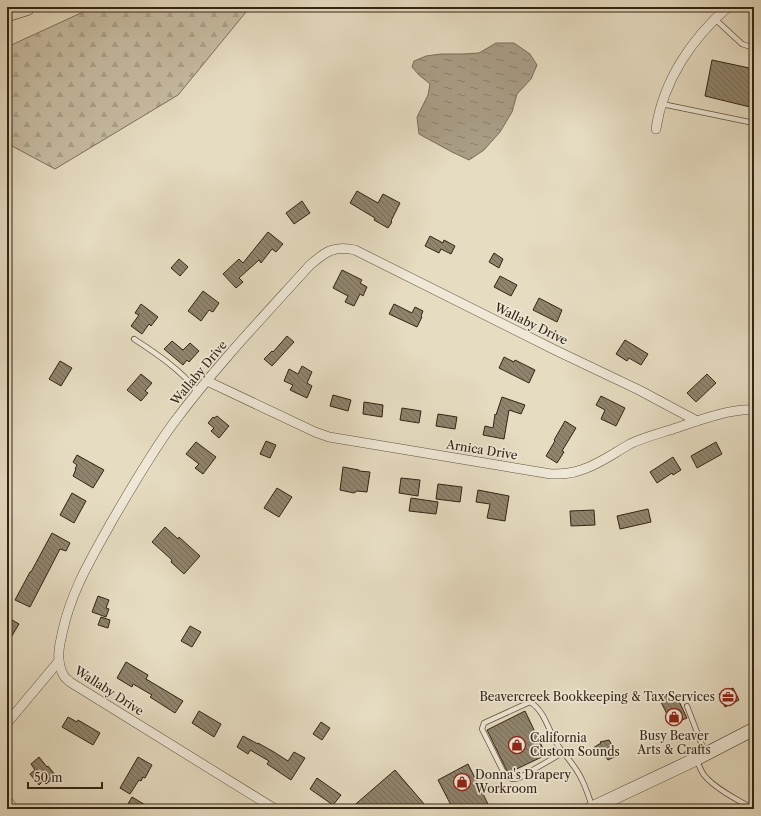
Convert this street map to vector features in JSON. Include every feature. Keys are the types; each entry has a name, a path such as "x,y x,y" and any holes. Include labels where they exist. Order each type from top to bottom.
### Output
{"highway":[{"path":"7,13 26,7"}],"main road":[{"path":"592,808 754,729"}],"street":[{"path":"656,129 662,104 682,60 696,40 728,7"},
{"name":"Wallaby Drive","path":"275,809 70,682 64,676 59,661 59,652 67,615 76,589 88,564 153,452 207,381 310,265 324,253 332,250 346,248 355,250 555,350 639,390 697,421"},
{"name":"Arnica Drive","path":"207,381 315,432 329,437 550,474 568,473 590,467 640,440 697,421 734,411 754,410"},
{"path":"7,723 59,661"},
{"path":"7,800 14,809"}],"lane":[{"path":"715,19 742,44 754,48"},
{"path":"662,104 754,123"},
{"path":"134,339 158,354 189,381 198,392"},
{"path":"564,752 519,778 513,779 506,777 482,729 484,724 530,702 536,706 556,743 564,752 582,779 592,808"},
{"path":"687,706 701,756 704,774 720,789 754,809"}],"green space":[{"path":"94,7 248,7 246,12 178,95 55,169 12,146 7,137 7,47"}],"water":[{"path":"496,43 514,43 530,54 537,65 531,79 517,94 512,112 500,132 484,150 469,160 419,134 417,117 428,95 430,84 412,67 414,61 426,56 479,53"}],"building":[{"path":"712,60 754,69 754,108 705,96"},
{"path":"357,191 378,203 383,194 400,203 388,228 374,220 375,218 350,203"},
{"path":"302,201 310,213 294,224 286,213"},
{"path":"268,232 283,244 276,252 272,249 261,263 259,260 239,278 243,282 236,288 223,274 239,259 243,263"},
{"path":"430,236 443,243 444,240 455,246 451,254 441,249 439,253 425,246"},
{"path":"494,253 503,259 499,268 489,262"},
{"path":"179,259 188,267 180,276 171,268"},
{"path":"342,270 362,280 360,283 367,287 363,296 360,294 354,306 345,302 348,296 333,288"},
{"path":"500,276 517,285 511,296 494,287"},
{"path":"203,291 219,303 213,312 209,310 201,321 188,311"},
{"path":"539,298 562,310 557,322 533,310"},
{"path":"141,304 158,317 151,326 149,324 142,334 131,326 139,315 135,313"},
{"path":"394,304 412,313 415,307 423,311 417,327 389,314"},
{"path":"287,336 294,342 272,366 264,359 272,351 273,352"},
{"path":"625,340 648,354 641,365 629,358 627,361 616,354"},
{"path":"172,341 183,350 190,343 199,351 189,362 187,360 183,365 164,349"},
{"path":"504,357 514,362 515,360 535,370 529,383 499,368"},
{"path":"60,361 72,368 61,386 49,379"},
{"path":"302,366 312,372 307,383 312,386 307,398 290,390 293,385 284,381 289,369 298,374"},
{"path":"141,374 152,383 145,391 148,393 141,401 127,390"},
{"path":"707,374 716,383 696,402 687,393"},
{"path":"333,395 351,400 348,411 330,406"},
{"path":"601,396 625,408 616,426 601,419 605,410 596,405"},
{"path":"502,397 525,405 521,414 509,410 504,439 483,435 485,426 493,428 495,414 496,415"},
{"path":"364,402 383,405 382,417 363,414"},
{"path":"402,408 421,411 419,423 400,420"},
{"path":"438,414 457,417 455,429 436,426"},
{"path":"217,416 229,426 219,438 211,431 214,428 208,423 213,417 214,418"},
{"path":"565,421 576,428 562,451 564,452 557,463 546,456"},
{"path":"266,441 276,445 270,458 260,454"},
{"path":"196,442 216,457 203,474 195,468 199,464 186,454"},
{"path":"716,442 722,454 697,468 691,456"},
{"path":"77,455 104,470 93,488 73,476 77,465 73,462"},
{"path":"673,457 681,470 673,475 672,473 657,483 650,472"},
{"path":"343,467 370,472 367,492 357,491 354,493 340,490"},
{"path":"401,478 420,480 418,496 399,493"},
{"path":"438,484 462,487 460,502 436,499"},
{"path":"277,488 292,497 279,517 264,508"},
{"path":"478,490 509,496 505,521 487,518 490,504 476,502"},
{"path":"72,493 86,501 74,523 60,515"},
{"path":"411,498 438,502 436,514 409,511"},
{"path":"648,509 651,522 620,529 617,516"},
{"path":"594,510 595,525 571,526 570,511"},
{"path":"165,527 178,539 179,537 200,556 184,574 171,562 172,560 152,542"},
{"path":"52,533 70,543 66,551 60,549 30,607 15,600"},
{"path":"98,596 109,600 106,608 109,609 106,617 92,612"},
{"path":"7,617 19,624 7,644"},
{"path":"101,617 110,620 108,628 98,625"},
{"path":"190,626 201,632 192,647 181,641"},
{"path":"126,662 148,675 146,679 183,701 175,713 150,697 152,695 133,684 132,687 117,678"},
{"path":"733,688 739,700 725,707 719,694"},
{"path":"674,691 687,718 672,724 659,698"},
{"path":"199,711 221,724 214,737 192,723"},
{"path":"525,711 546,755 508,773 487,730"},
{"path":"68,717 77,722 78,720 100,733 93,745 62,727"},
{"path":"321,722 330,728 322,740 313,734"},
{"path":"243,736 288,761 294,752 305,758 291,780 267,764 269,761 250,750 248,754 237,747"},
{"path":"609,740 616,752 614,753 616,756 608,760 602,753 597,756 593,748 601,743 600,742"},
{"path":"39,757 56,776 46,784 43,781 39,785 30,774 35,770 31,764"},
{"path":"138,757 152,765 145,778 143,777 141,781 139,780 130,794 120,788"},
{"path":"468,764 489,806 484,809 453,809 438,780"},
{"path":"395,770 425,805 420,809 350,809"},
{"path":"317,778 341,795 333,805 310,789"},
{"path":"132,797 152,809 125,809"}],"place":[{"name":"Beavercreek Bookkeeping & Tax Services","path":"728,697"},
{"name":"Busy Beaver Arts & Crafts","path":"674,717"},
{"name":"California Custom Sounds","path":"517,745"},
{"name":"Donna's Drapery Workroom","path":"462,782"}]}
